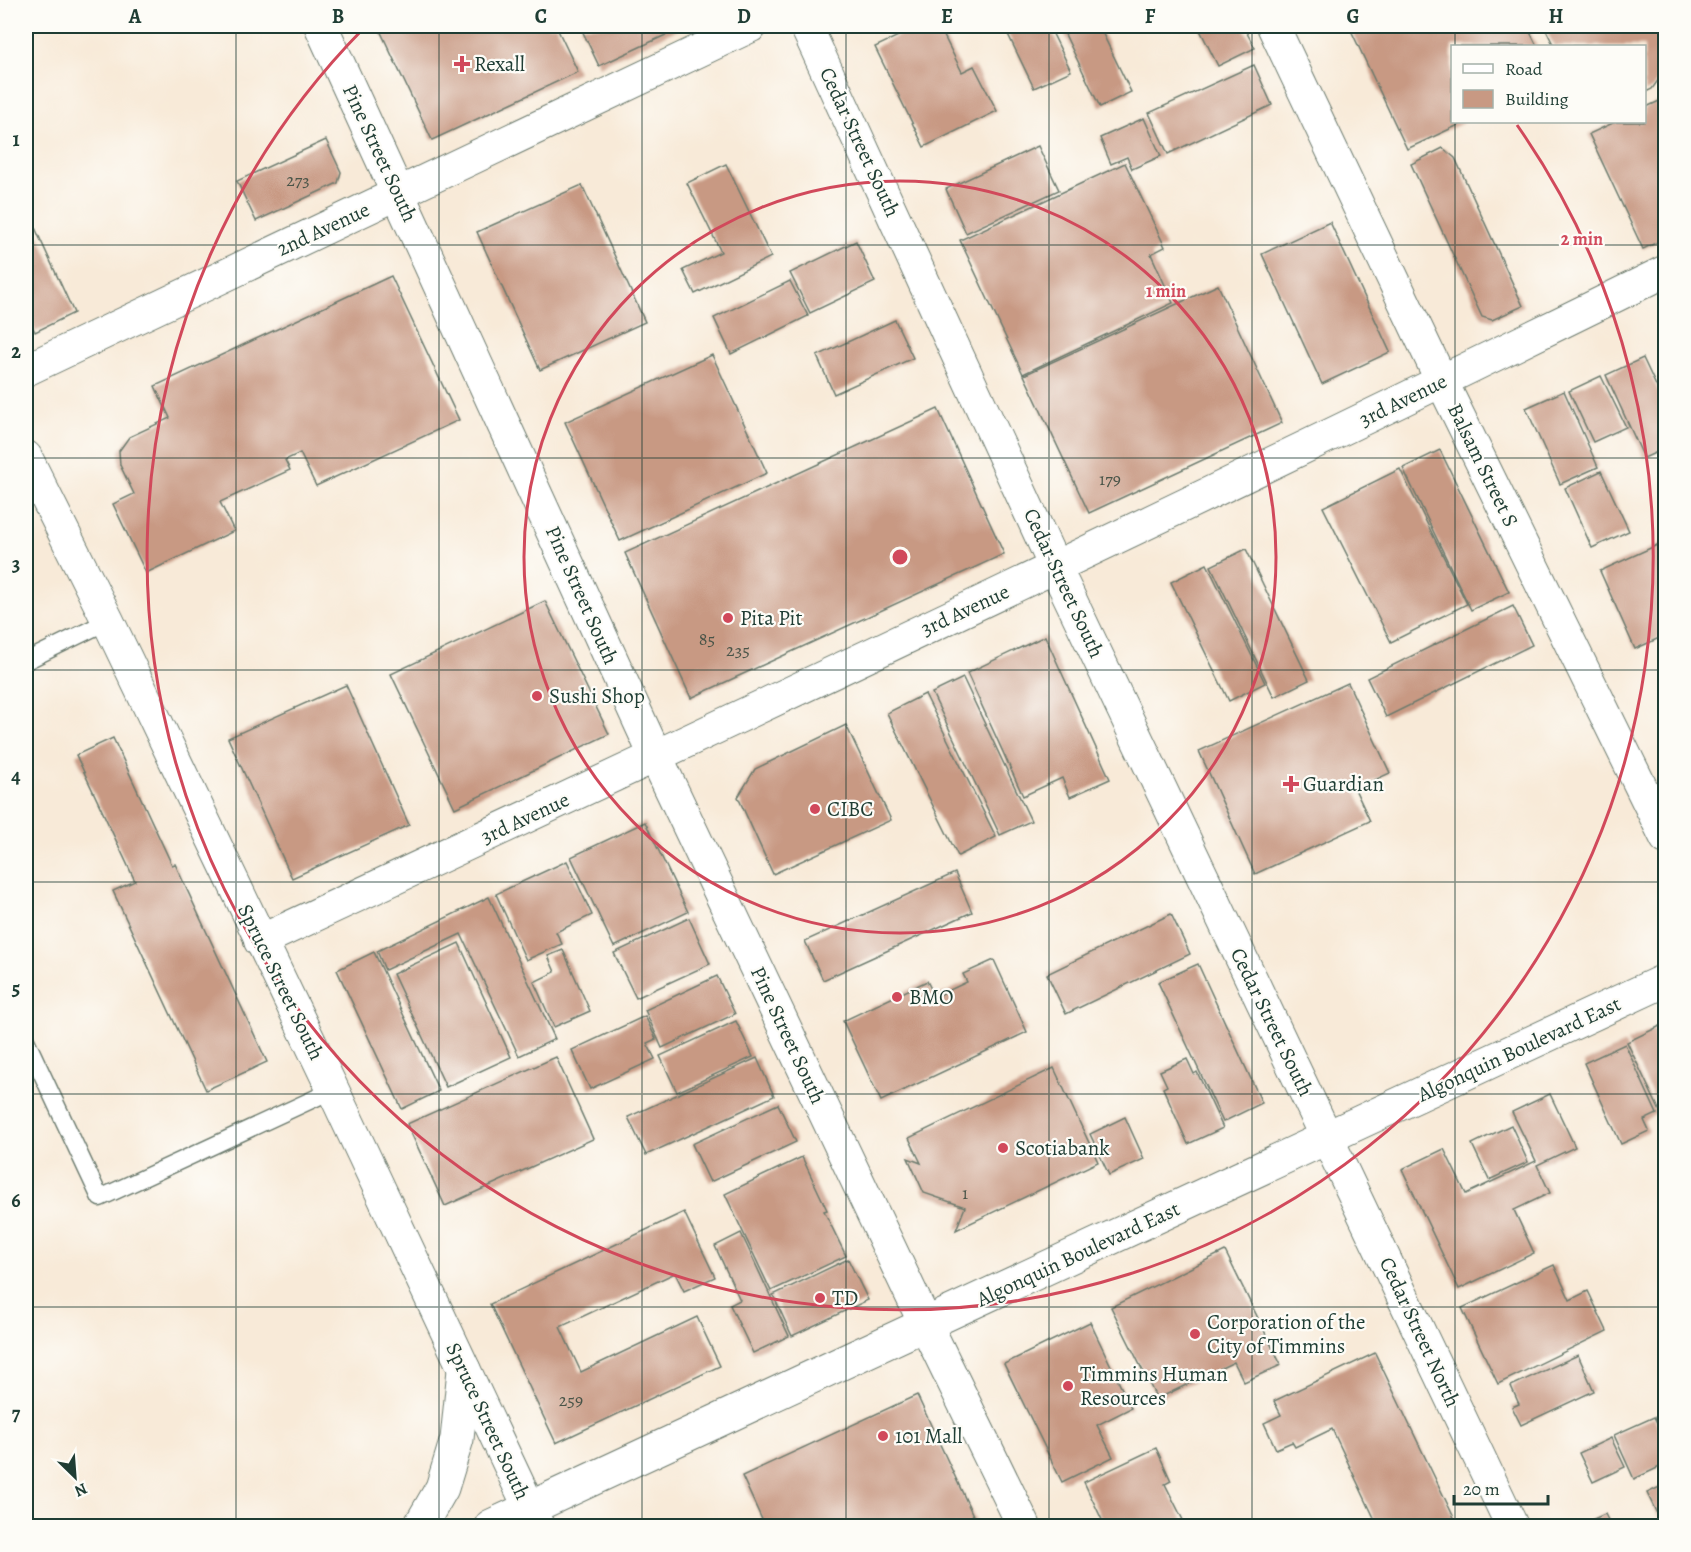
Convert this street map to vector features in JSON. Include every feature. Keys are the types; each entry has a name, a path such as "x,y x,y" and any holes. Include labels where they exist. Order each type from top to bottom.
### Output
{"street":[{"name":"Pine Street South","path":"321,26 656,757 1024,1527"},
{"name":"2nd Avenue","path":"26,370 751,26"},
{"name":"Cedar Street South","path":"806,26 1055,567 1328,1138"},
{"name":"Balsam Street S","path":"1273,26 1442,382 1665,838"},
{"name":"3rd Avenue","path":"260,941 656,757 1442,382 1665,272"},
{"name":"Spruce Street South","path":"26,457 108,621 333,1090 534,1518"},
{"name":"Algonquin Boulevard East","path":"491,1527 534,1518 926,1325 1665,980"},
{"name":"Cedar Street North","path":"1328,1138 1512,1527"},
{"path":"420,1527 442,1488 457,1439 465,1370"}],"lane":[{"path":"26,661 108,621"},
{"path":"26,1041 100,1197 333,1090"}],"building":[{"path":"378,26 556,26 578,72 432,140"},
{"path":"580,26 685,26 599,66"},
{"path":"919,26 939,26 962,72 974,66 997,111 924,147 875,47"},
{"path":"1004,26 1049,26 1071,71 1034,88"},
{"path":"1061,26 1099,26 1131,92 1100,107"},
{"path":"1198,26 1243,26 1255,48 1218,66"},
{"path":"1349,26 1527,26 1536,45 1451,45 1451,123 1463,123 1407,149"},
{"path":"1544,26 1666,26 1666,69 1652,89 1646,92 1646,45 1554,45"},
{"path":"1254,65 1272,105 1168,154 1149,113"},
{"path":"1666,98 1666,238 1643,249 1589,134 1613,123 1646,123 1646,107"},
{"path":"1144,118 1161,156 1132,169 1127,157 1111,164 1100,138"},
{"path":"326,140 341,172 338,183 256,221 237,181"},
{"path":"1038,146 1059,190 966,233 946,189"},
{"path":"1443,148 1455,158 1523,306 1492,320 1482,317 1411,164"},
{"path":"1125,163 1165,247 1151,254 1173,303 1023,374 960,240"},
{"path":"726,164 771,257 695,294 683,270 721,252 687,183"},
{"path":"582,185 645,322 540,370 477,232"},
{"path":"26,208 74,313 35,332 26,312"},
{"path":"1330,222 1390,352 1322,384 1262,254"},
{"path":"856,241 875,282 810,313 790,273"},
{"path":"391,276 459,420 316,486 300,453 285,460 290,470 220,502 234,531 146,573 113,504 134,494 120,465 119,451 129,437 170,418 155,386"},
{"path":"790,281 808,316 731,354 714,318"},
{"path":"1218,285 1282,423 1089,513 1024,375"},
{"path":"895,320 913,358 834,394 817,356"},
{"path":"712,355 767,473 620,541 565,422"},
{"path":"1643,358 1666,407 1666,448 1644,458 1606,375"},
{"path":"1601,376 1626,427 1593,442 1569,391"},
{"path":"1564,391 1598,467 1560,484 1526,408"},
{"path":"938,409 1004,554 691,698 625,553"},
{"path":"1440,450 1509,592 1471,610 1403,468"},
{"path":"1400,469 1467,604 1391,642 1323,507"},
{"path":"1601,471 1629,531 1592,548 1565,488"},
{"path":"1666,541 1666,635 1635,649 1600,571"},
{"path":"1246,549 1309,680 1274,697 1211,566"},
{"path":"1207,564 1265,683 1229,701 1171,582"},
{"path":"545,601 609,734 455,808 391,674"},
{"path":"1513,606 1532,645 1386,717 1367,678"},
{"path":"1045,636 1110,779 1070,797 1062,778 1023,796 967,673"},
{"path":"963,678 1031,821 1000,835 932,693"},
{"path":"1348,683 1390,773 1355,789 1370,821 1255,874 1199,751"},
{"path":"346,685 409,825 292,878 228,738"},
{"path":"925,694 996,837 958,856 887,713"},
{"name":"CIBC","path":"846,725 891,820 773,874 738,797 755,769"},
{"path":"113,738 172,865 175,864 267,1062 206,1090 113,891 135,881 76,755"},
{"path":"645,822 688,912 614,947 571,857"},
{"path":"567,861 592,915 556,932 562,944 526,960 496,894"},
{"path":"955,873 972,912 823,980 805,941"},
{"path":"489,897 555,1039 519,1056 461,934 385,970 377,951"},
{"path":"1171,914 1190,954 1066,1014 1047,974"},
{"path":"689,918 710,964 636,998 614,953"},
{"path":"459,943 511,1057 446,1087 393,974"},
{"path":"563,950 590,1011 554,1027 534,982 555,972 548,956"},
{"path":"374,952 439,1091 402,1109 337,970"},
{"path":"994,960 1027,1032 881,1101 843,1021 927,981 935,997 967,982 963,974"},
{"path":"1198,964 1262,1103 1223,1122 1158,982"},
{"path":"717,976 735,1014 662,1048 645,1010"},
{"path":"645,1016 656,1039 647,1043 655,1059 590,1089 572,1050"},
{"path":"736,1021 753,1057 677,1092 660,1056"},
{"path":"1660,1026 1666,1037 1666,1124 1627,1042"},
{"path":"1625,1044 1657,1114 1644,1120 1649,1131 1621,1144 1584,1063"},
{"path":"556,1057 593,1139 445,1206 407,1124"},
{"path":"757,1058 774,1096 646,1155 628,1117"},
{"path":"1187,1059 1194,1074 1197,1072 1223,1128 1188,1144 1163,1088 1167,1086 1160,1071"},
{"name":"Scotiabank","path":"1054,1068 1098,1162 956,1230 965,1207 924,1193 908,1158 921,1163 909,1138"},
{"path":"1550,1094 1575,1147 1537,1165 1550,1193 1514,1210 1534,1253 1459,1289 1402,1169 1444,1149 1466,1194 1536,1161 1512,1112"},
{"path":"778,1104 796,1142 710,1182 692,1144"},
{"path":"1125,1117 1144,1159 1109,1175 1090,1134"},
{"path":"1511,1125 1528,1162 1489,1180 1472,1144"},
{"path":"802,1157 827,1210 824,1211 846,1256 771,1291 725,1194"},
{"path":"684,1212 715,1277 684,1291 675,1273 560,1327 581,1372 697,1317 720,1366 556,1443 490,1304"},
{"path":"741,1233 789,1336 753,1353 730,1305 740,1300 715,1246"},
{"name":"Corporation of the City of Timmins","path":"1225,1251 1281,1365 1244,1382 1234,1362 1157,1399 1111,1307"},
{"name":"TD","path":"848,1259 868,1300 792,1336 773,1295"},
{"path":"1554,1265 1570,1300 1588,1291 1607,1331 1498,1384 1462,1308"},
{"name":"Timmins Human Resources","path":"1090,1322 1131,1408 1097,1425 1113,1457 1062,1482 1004,1364"},
{"path":"1375,1353 1458,1526 1378,1526 1332,1429 1295,1447 1292,1442 1276,1449 1264,1423 1281,1415 1274,1401"},
{"path":"1578,1355 1594,1391 1521,1425 1512,1407 1519,1404 1511,1386"},
{"name":"101 Mall","path":"917,1395 978,1526 765,1526 742,1476"},
{"path":"1654,1417 1666,1441 1666,1464 1634,1479 1614,1435"},
{"path":"1611,1438 1625,1467 1593,1482 1579,1453"},
{"path":"1156,1448 1171,1481 1165,1484 1186,1526 1105,1526 1084,1482"},
{"path":"1666,1484 1666,1526 1663,1526 1647,1493"},
{"path":"1605,1514 1611,1526 1578,1526"}],"place":[{"name":"Rexall","path":"462,64"},
{"name":"Pita Pit","path":"728,618"},
{"name":"Sushi Shop","path":"537,696"},
{"name":"Guardian","path":"1291,784"},
{"name":"CIBC","path":"815,809"},
{"name":"BMO","path":"897,997"},
{"name":"Scotiabank","path":"1003,1148"},
{"name":"TD","path":"820,1298"},
{"name":"Corporation of the City of Timmins","path":"1195,1334"},
{"name":"Timmins Human Resources","path":"1068,1386"},
{"name":"101 Mall","path":"883,1436"}]}
